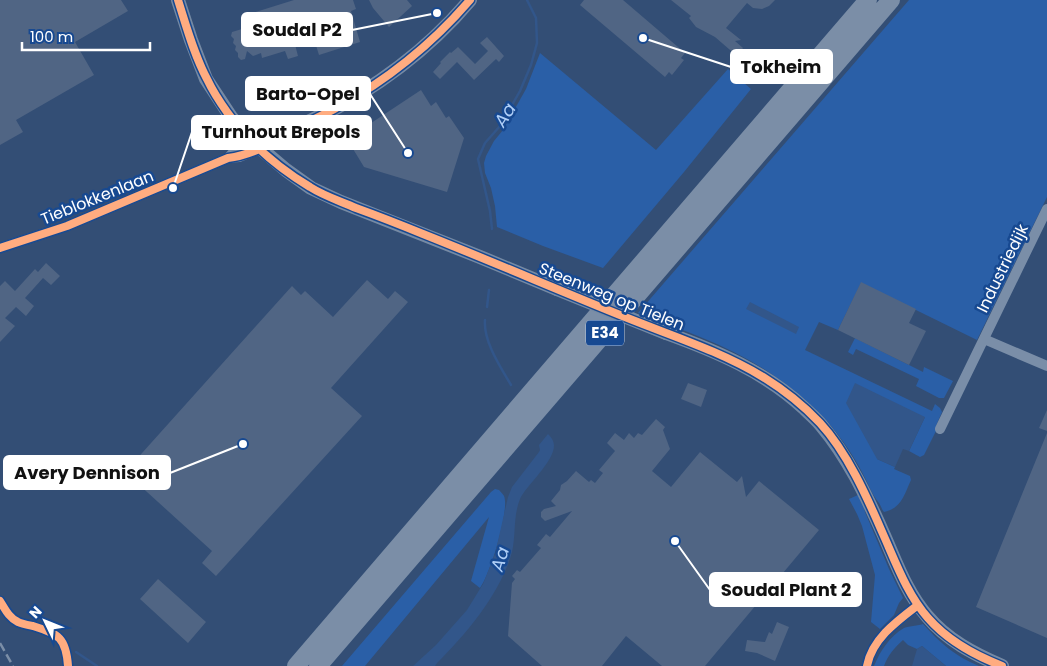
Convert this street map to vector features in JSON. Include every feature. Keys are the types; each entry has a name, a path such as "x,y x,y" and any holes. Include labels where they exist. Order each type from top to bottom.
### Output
{"highway":[{"name":"E34","path":"296,666 868,0"},
{"name":"E34","path":"318,666 891,0"}],"street":[{"name":"Steenweg op Tielen","path":"178,0 206,78 231,117 256,145 311,188 341,202 706,348 749,368 797,401 820,424 853,470 918,606 934,624 957,643 981,657 1002,666"},
{"path":"256,145 277,132 291,130 335,109 368,89 429,42 470,0"},
{"name":"Tieblokkenlaan","path":"0,248 67,226 228,158 241,145 256,145"},
{"name":"Industriedijk","path":"940,429 1047,209"},
{"path":"984,339 1047,366"},
{"path":"867,666 869,656 876,644 892,627 918,606"}],"shaded area":[{"path":"909,0 1047,0 1047,197 977,340 861,283 838,330 819,322 805,350 932,411 935,404 942,412 936,426 938,427 924,455 920,457 909,451 925,417 877,459 910,476 911,480 899,504 884,512 856,461 832,427 792,389 737,353 638,313"},
{"path":"540,53 656,150 728,69 751,89 603,268 497,227 495,206 485,173 484,163 494,141 503,130 526,89"},
{"path":"855,338 923,372 924,367 953,381 944,398 939,398 916,386 919,379 856,349 853,355 848,352"},
{"path":"495,489 499,490 504,496 502,528 494,557 480,588 471,581 489,517 365,666 342,666 491,492"},
{"path":"858,495 903,598 894,615 880,629 871,622 875,575 862,526 849,499"},
{"path":"923,624 948,648 979,666 946,666 922,646 917,649 908,645 903,640 897,645 884,666 874,666 882,649 894,635 904,628"}],"water":[{"path":"750,302 799,327 796,334 746,309"},
{"path":"855,383 925,417 909,451 903,449 895,467 877,459 846,403"},
{"path":"548,434 553,441 552,455 520,499 516,512 512,552 507,568 491,598 471,626 435,666 413,666 436,645 467,610 483,584 495,554 512,487 539,452 539,445"},
{"path":"922,646 946,666 912,666 917,649"}],"building":[{"path":"0,0 121,0 128,11 75,42 94,75 16,120 23,132 0,145"},
{"path":"294,0 353,0 356,9 351,11 360,42 319,55 309,23 291,29 298,56 288,59 285,51 262,58 261,53 253,56 247,51 245,59 241,60 235,50 234,39 231,36 232,32 252,26 249,14"},
{"path":"369,0 407,0 412,6 389,27 373,8"},
{"path":"584,0 623,0 685,53 681,58 684,60 672,75 669,72 665,77 580,5"},
{"path":"671,0 775,0 769,6 762,9 753,8 747,3 726,28 741,40 735,41 743,48 737,56 715,37 696,27 689,18 691,16"},
{"path":"487,37 504,56 499,62 496,59 474,80 457,62 440,79 433,72 450,52 458,47 475,64 488,51 480,43"},
{"path":"421,90 431,106 436,102 446,118 449,116 464,138 447,192 364,167 347,139"},
{"path":"46,263 60,276 51,285 43,278 25,298 34,306 26,316 16,307 5,318 15,326 0,342 0,286 5,281 15,291 35,269 38,272"},
{"path":"367,280 388,299 395,291 408,302 331,388 362,416 216,576 202,563 212,551 125,472 292,286 301,295 305,291 333,317"},
{"path":"861,282 916,309 909,323 926,331 909,365 838,330"},
{"path":"688,383 707,390 701,407 681,399"},
{"path":"1047,410 1047,431 1039,428"},
{"path":"656,419 665,427 663,430 670,449 652,471 671,487 700,452 737,482 742,476 746,497 759,481 819,530 705,666 662,666 626,636 602,666 542,666 508,636 512,583 515,579 512,576 517,570 520,572 541,548 537,545 546,534 550,537 572,511 545,521 541,517 541,512 544,509 556,506 551,501 560,490 561,485 576,471 589,482 591,480 595,483 603,473 599,470 615,451 607,443 615,433 624,440 629,433 634,438 638,433 642,435"},
{"path":"1047,433 1047,638 976,607"},
{"path":"158,579 206,622 188,643 140,599"},
{"path":"777,622 789,627 775,661 757,653 745,651 747,640 765,642 769,632 772,634"}],"waterway":[{"name":"Aa","path":"492,229 490,211 478,159 485,143 500,126 520,91 531,65 537,43 536,18 527,0"},
{"name":"Aa","path":"487,307 489,290"},
{"name":"Aa","path":"485,320 485,328 490,345 511,385"},
{"path":"76,652 97,666"}],"railway":[{"path":"0,643 13,666"}],"cycle path":[{"path":"178,0 202,70 221,104 252,142 272,160 302,182 332,198 730,359 763,377 793,398 820,423 848,461 870,505 902,578 928,618 953,640 981,657 1002,666"},
{"path":"283,131 291,130 325,114 373,86 425,46 470,0"},
{"path":"0,248 67,226 228,158 244,155 278,140 291,130"},
{"path":"0,601 15,620 49,632 59,638 65,649 68,666"},
{"path":"867,666 874,647 886,631 918,605"}],"place":[{"name":"Soudal P2","path":"437,13"},
{"name":"Tokheim","path":"643,38"},
{"name":"Barto-Opel","path":"408,153"},
{"name":"Turnhout Brepols","path":"173,188"},
{"name":"Avery Dennison","path":"243,444"},
{"name":"Soudal Plant 2","path":"675,541"}]}
